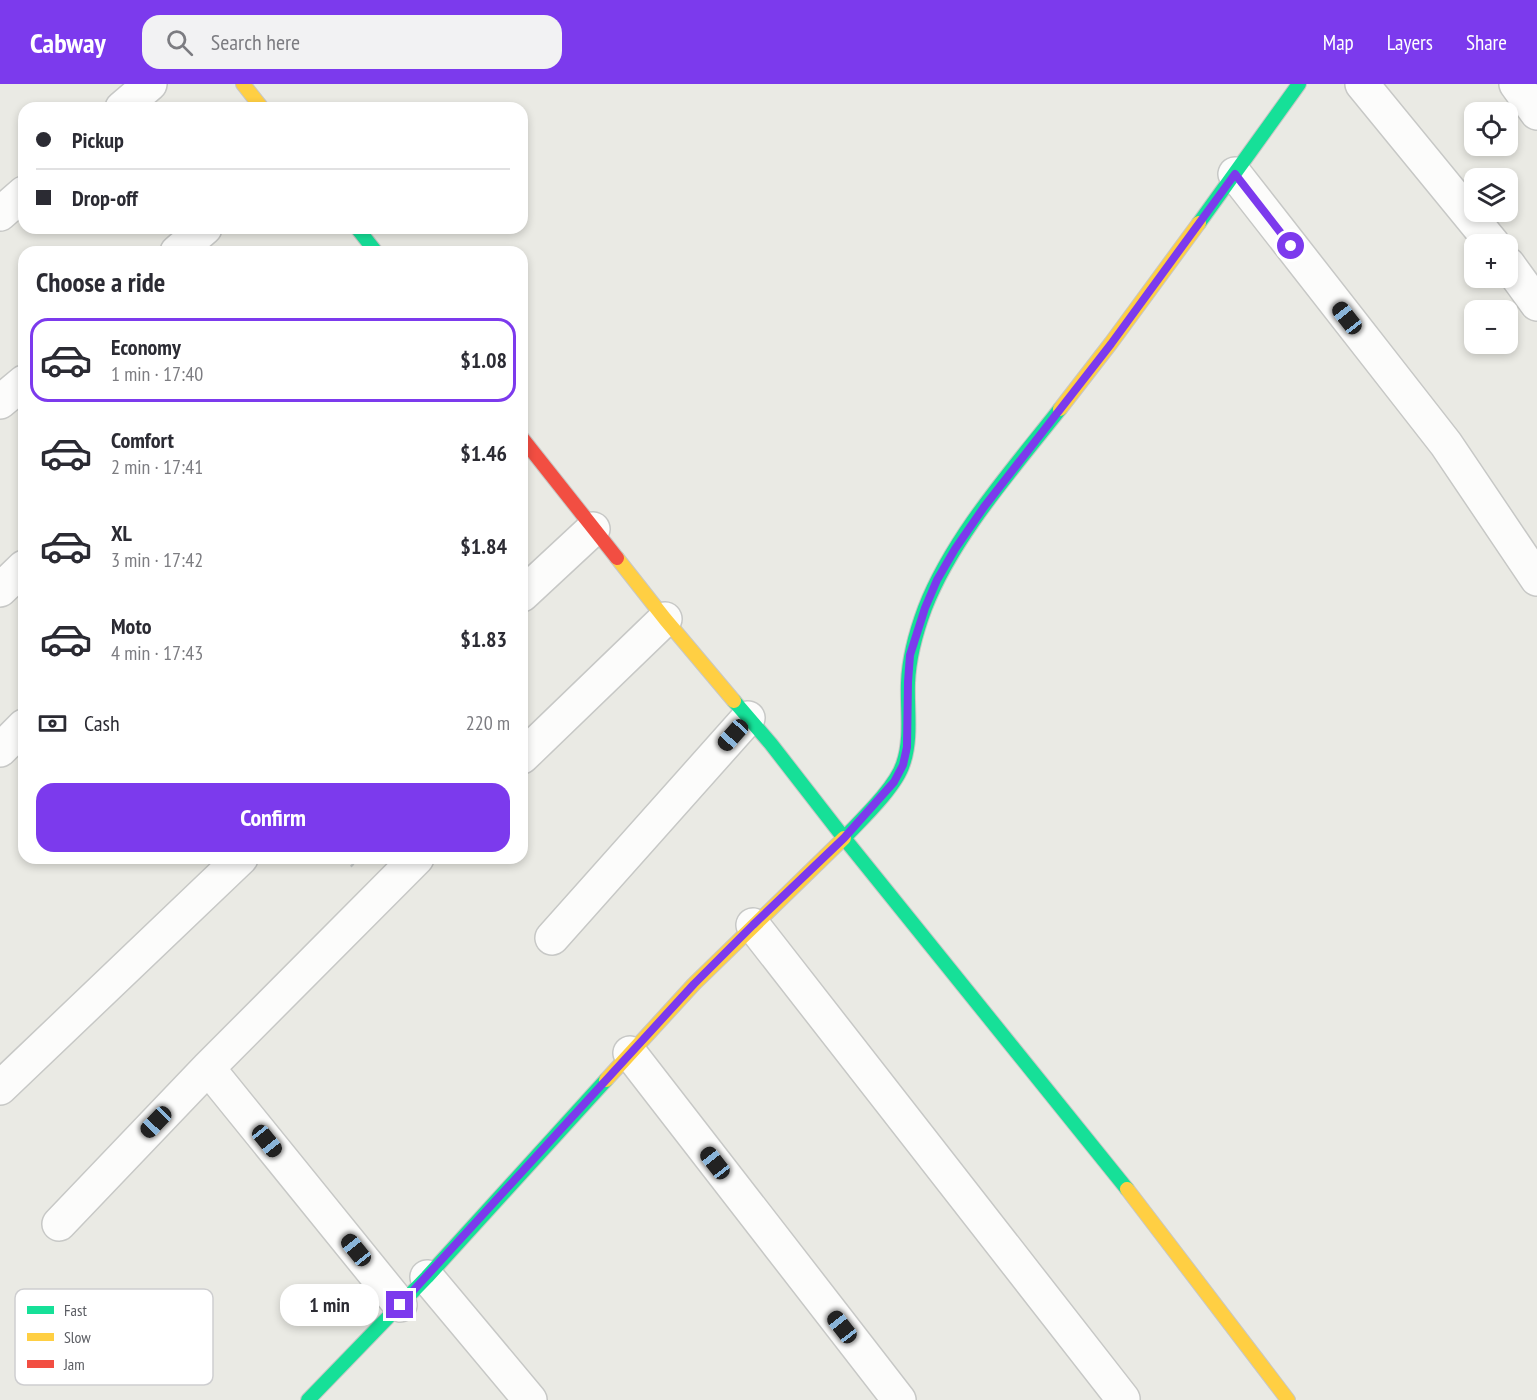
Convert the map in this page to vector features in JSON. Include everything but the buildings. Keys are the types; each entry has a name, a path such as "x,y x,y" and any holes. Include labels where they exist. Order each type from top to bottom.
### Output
{"street":[{"path":"129,102 150,84"},
{"path":"243,84 257,102"},
{"path":"308,1400 427,1277 694,984 844,838 894,782 903,765 907,747 910,655 925,608 937,580 984,507 1111,344 1299,84"},
{"path":"1362,84 1485,234"},
{"path":"1516,84 1537,114"},
{"path":"1235,174 1446,444 1537,579"},
{"path":"0,214 18,198"},
{"path":"184,246 199,234"},
{"path":"1518,278 1537,304"},
{"path":"0,402 18,387"},
{"path":"528,446 665,619 748,718 1111,1168 1288,1400"},
{"path":"528,589 593,529"},
{"path":"0,590 18,573"},
{"path":"528,751 665,619"},
{"path":"552,938 748,718"},
{"path":"0,750 18,732"},
{"path":"0,1088 235,864"},
{"path":"59,1224 208,1068 411,864"},
{"path":"753,925 1123,1399"},
{"path":"630,1053 899,1400"},
{"path":"208,1068 400,1305"},
{"path":"427,1277 530,1400"}],"traffic: fast":[{"path":"1199,223 1299,84"},
{"path":"362,234 371,246"},
{"path":"844,838 886,793 903,764 908,734 908,683 911,654 925,608 937,581 951,555 985,504 1060,409"},
{"path":"734,701 771,744 1127,1189"},
{"path":"308,1400 427,1277 606,1080"}],"traffic: slow":[{"path":"243,84 257,102"},
{"path":"1060,409 1199,223"},
{"path":"617,558 734,701"},
{"path":"606,1080 694,984 844,838"},
{"path":"1127,1189 1288,1400"}],"traffic: jam":[{"path":"528,446 617,558"}],"route":[{"path":"400,1305 694,984 844,838 894,782 903,765 907,747 910,655 916,632 937,580 984,507 1111,344 1235,174 1291,246"}]}
